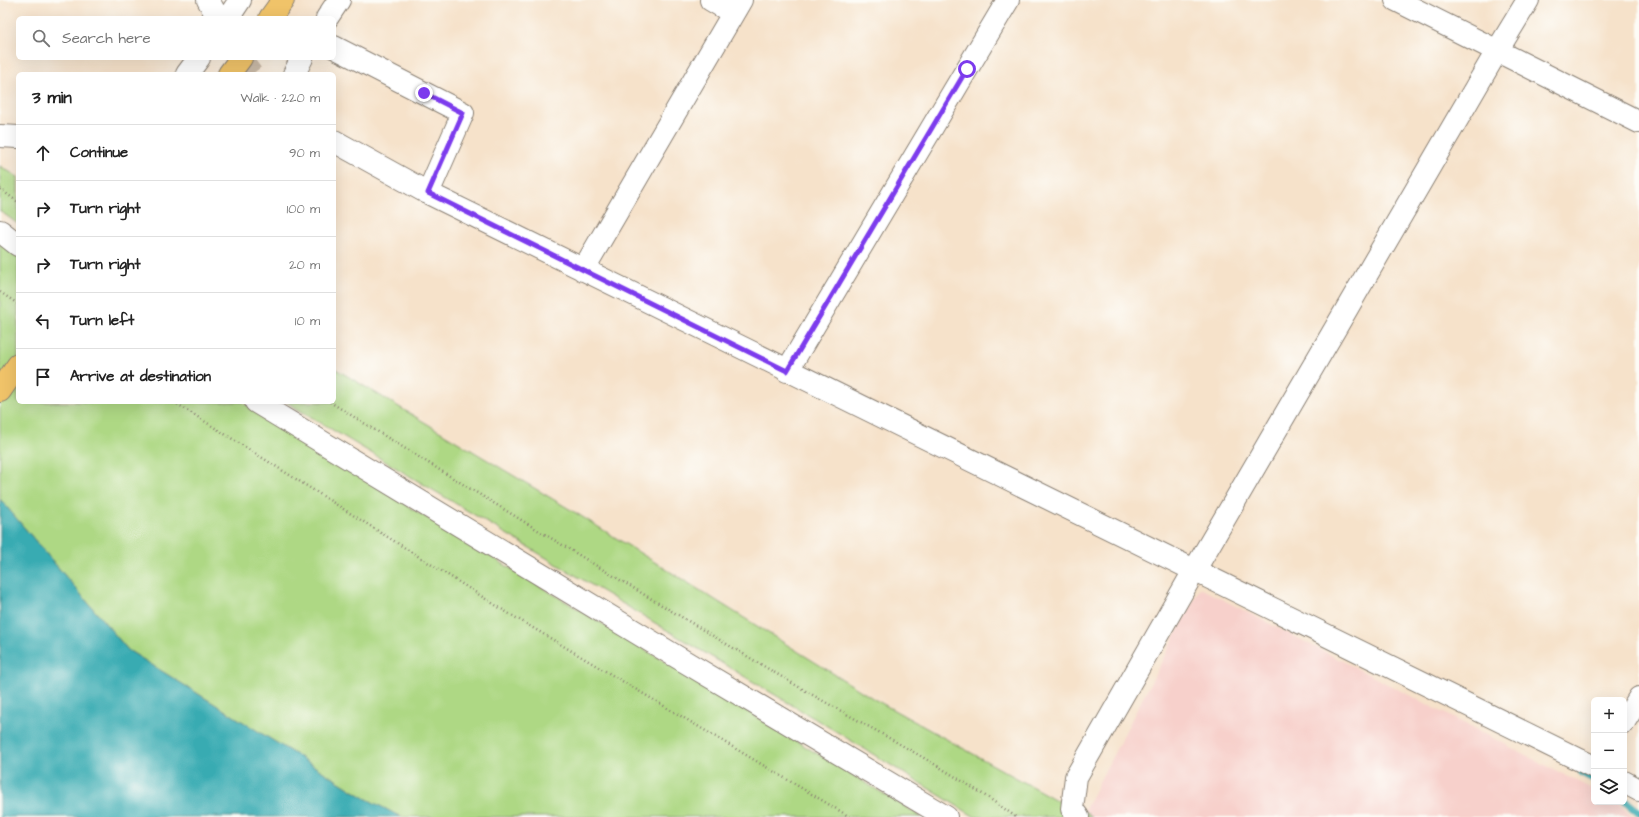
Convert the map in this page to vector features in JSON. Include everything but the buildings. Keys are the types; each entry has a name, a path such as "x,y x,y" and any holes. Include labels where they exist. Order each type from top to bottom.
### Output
{"main road":[{"path":"271,16 283,0"},
{"path":"230,72 239,60"},
{"path":"0,391 16,368"}],"street":[{"path":"208,0 217,16"},
{"path":"229,16 240,0"},
{"path":"328,16 339,0"},
{"path":"583,270 737,6 711,0"},
{"path":"787,371 1008,0"},
{"path":"1396,0 1639,122"},
{"path":"1078,817 1072,809 1076,777 1194,571 1528,0"},
{"path":"336,48 463,113 428,193"},
{"path":"188,72 198,60"},
{"path":"295,72 301,60"},
{"path":"0,136 16,137"},
{"path":"336,142 428,193 583,270 1591,766"},
{"path":"0,231 16,243"},
{"path":"259,404 674,656 946,817"},
{"path":"1627,717 1639,698"},
{"path":"1627,784 1639,790"}],"path":[{"path":"0,189 16,201"},
{"path":"0,292 16,303"},
{"path":"177,404 508,613 850,817"},
{"path":"333,404 464,486 773,672 982,793 1016,817"}],"shaded area":[{"path":"1200,588 1591,788 1591,805 1620,805 1634,817 1092,817 1084,811"}],"green space":[{"path":"0,166 16,176 16,223 0,211"},
{"path":"0,240 16,252 16,404 245,404 419,513 922,817 401,817 365,798 128,650 0,499"},
{"path":"336,369 576,513 874,699 1058,801 1084,811 1092,817 975,817 837,732 289,404 336,404"}],"water":[{"path":"0,499 128,650 365,798 401,817 0,817"}],"waterway":[{"path":"1581,772 1591,777"},
{"path":"1627,802 1639,812"}],"tunnel":[{"path":"242,60 250,72"}],"route":[{"path":"424,93 463,113 428,193 787,371 967,69"}]}
